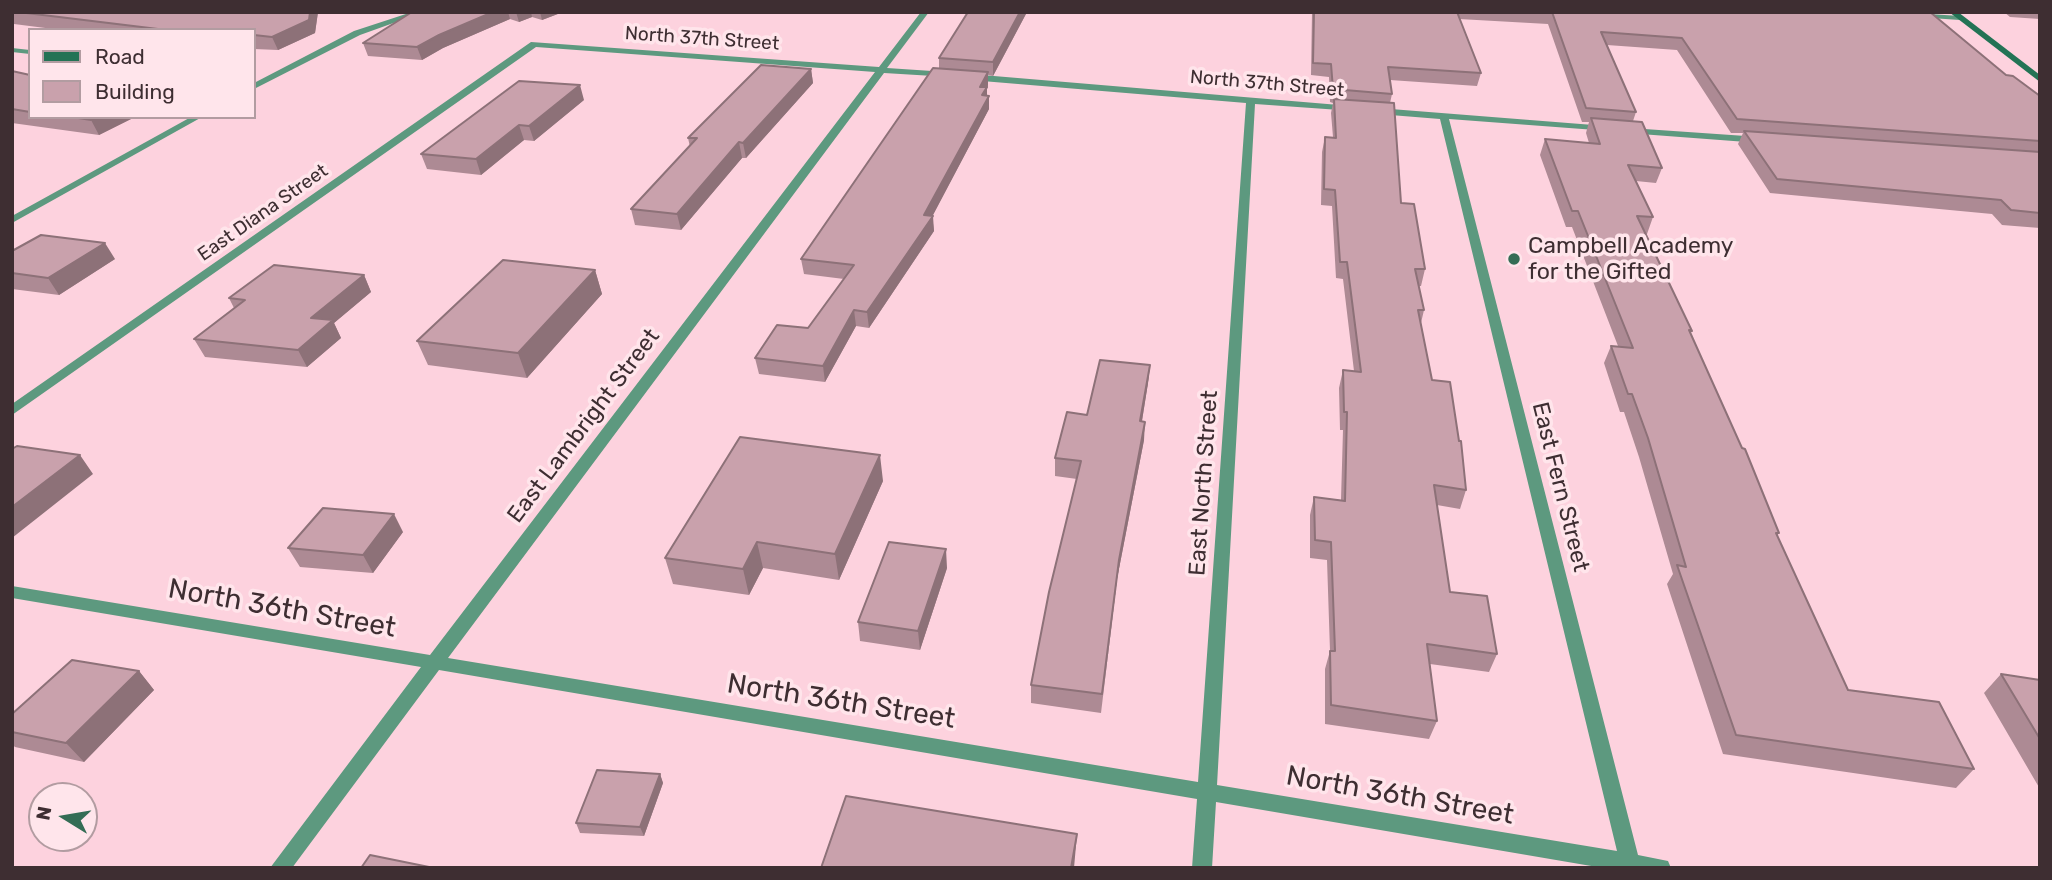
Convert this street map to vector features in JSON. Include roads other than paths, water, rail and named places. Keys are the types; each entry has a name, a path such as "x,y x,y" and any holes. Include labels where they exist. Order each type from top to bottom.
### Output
{"street":[{"path":"256,84 358,33 419,12"},
{"name":"East Lambright Street","path":"280,868 925,12"},
{"path":"1910,15 1956,15 2040,79"},
{"name":"North 37th Street","path":"534,44 1611,129"},
{"name":"East Diana Street","path":"12,411 534,44"},
{"name":"East North Street","path":"1202,868 1251,100"},
{"name":"East Fern Street","path":"1444,117 1631,865"},
{"path":"12,220 194,119"},
{"path":"1624,130 1777,141"},
{"name":"North 36th Street","path":"12,592 1661,868"}],"place":[{"name":"Campbell Academy for the Gifted","path":"1514,259"}]}
